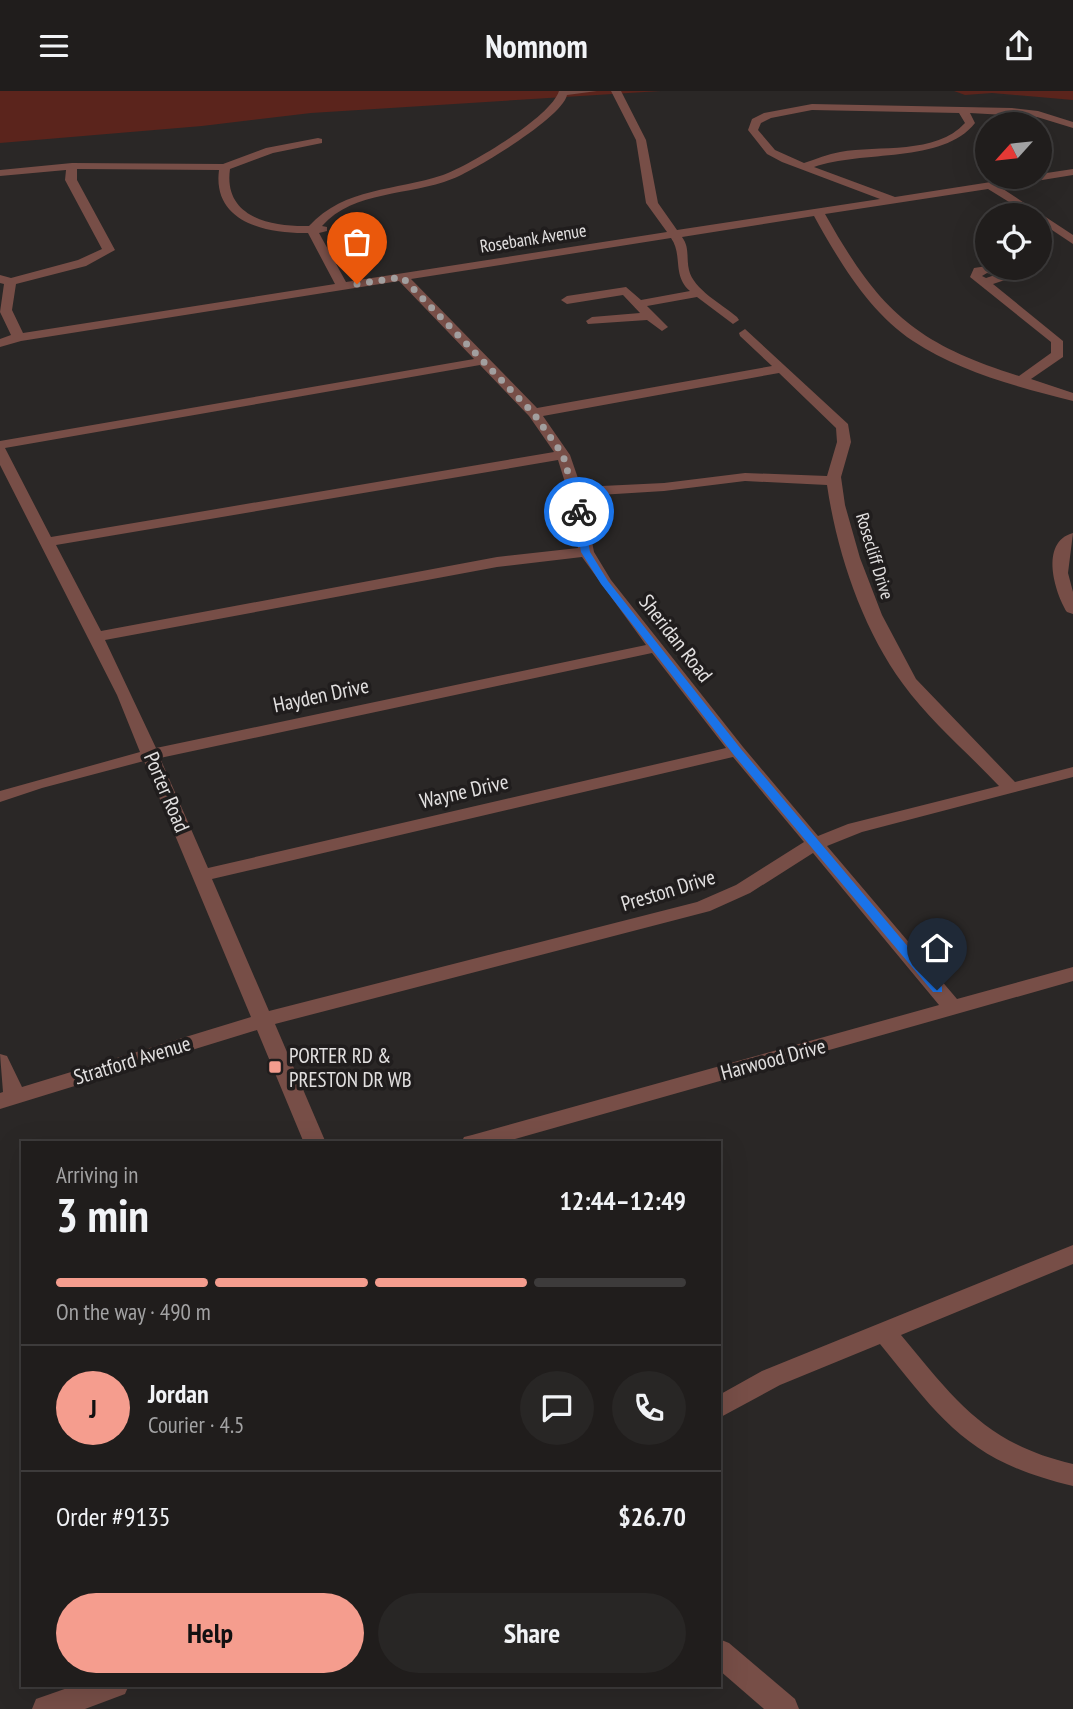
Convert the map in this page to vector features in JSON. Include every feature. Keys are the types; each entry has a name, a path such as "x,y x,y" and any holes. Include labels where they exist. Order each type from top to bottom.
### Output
{"street":[{"path":"225,167 222,181 236,213 242,217 272,228 318,229 338,214 370,198 447,177 522,135 561,101 563,92 592,91"},
{"path":"616,91 639,134 652,203 682,245 683,271 689,284 733,320"},
{"path":"892,199 771,152 753,130 755,121 779,112 812,107 1038,114 1073,125"},
{"path":"805,166 837,155 909,148 950,140 965,133 970,123 964,110"},
{"path":"0,173 72,166 225,167 269,149 318,141"},
{"path":"19,337 0,308 5,280 82,263 109,250 71,180 72,166"},
{"name":"Rosebank Avenue","path":"1052,175 1073,172"},
{"name":"Rosebank Avenue","path":"0,342 975,187"},
{"path":"996,189 1018,203"},
{"path":"817,211 851,269 914,336 952,356 1073,397"},
{"path":"1052,226 1073,240"},
{"path":"318,229 357,284"},
{"path":"318,229 342,286"},
{"name":"Sheridan Road","path":"402,277 534,414 563,455 575,492 586,552 654,647 737,751 954,1009"},
{"path":"984,283 1057,341 1058,354 1022,380"},
{"path":"567,300 626,291 662,327"},
{"path":"638,304 699,293"},
{"path":"592,321 650,316"},
{"path":"575,492 664,487 744,477 833,481 847,439 843,427 745,333"},
{"path":"0,445 483,361"},
{"path":"534,414 780,369"},
{"name":"Porter Road","path":"0,451 97,637 152,754 314,1141"},
{"path":"47,542 563,455"},
{"name":"Rosecliff Drive","path":"833,481 858,571 875,620 894,656 911,683 1010,787"},
{"path":"1073,538 1064,547 1060,584 1073,609"},
{"path":"97,637 484,564 586,552"},
{"name":"Hayden Drive","path":"0,797 36,784 152,754 654,647"},
{"name":"Wayne Drive","path":"202,874 737,751"},
{"name":"Preston Drive","path":"264,1020 703,907 743,889 814,844 855,828 1073,772"},
{"name":"Harwood Drive","path":"479,1141 1073,974"},
{"name":"Stratford Avenue","path":"7,1098 264,1020"},
{"path":"0,1061 7,1098"},
{"path":"721,1407 771,1378 1073,1254"},
{"path":"883,1330 959,1419 997,1449 1038,1466 1073,1475"},
{"path":"721,1654 785,1709"},
{"path":"46,1709 109,1687"}],"shaded area":[{"path":"0,91 661,91 311,113 202,126 0,143"},
{"path":"954,91 1073,91 1073,100 992,93 965,95"}],"way so far":[{"path":"357,284 402,277 534,414 563,455 579,512"}],"place":[{"name":"PORTER RD & PRESTON DR WB","path":"275,1067"}],"route":[{"path":"579,512 586,552 604,582 737,751 937,990"}]}
